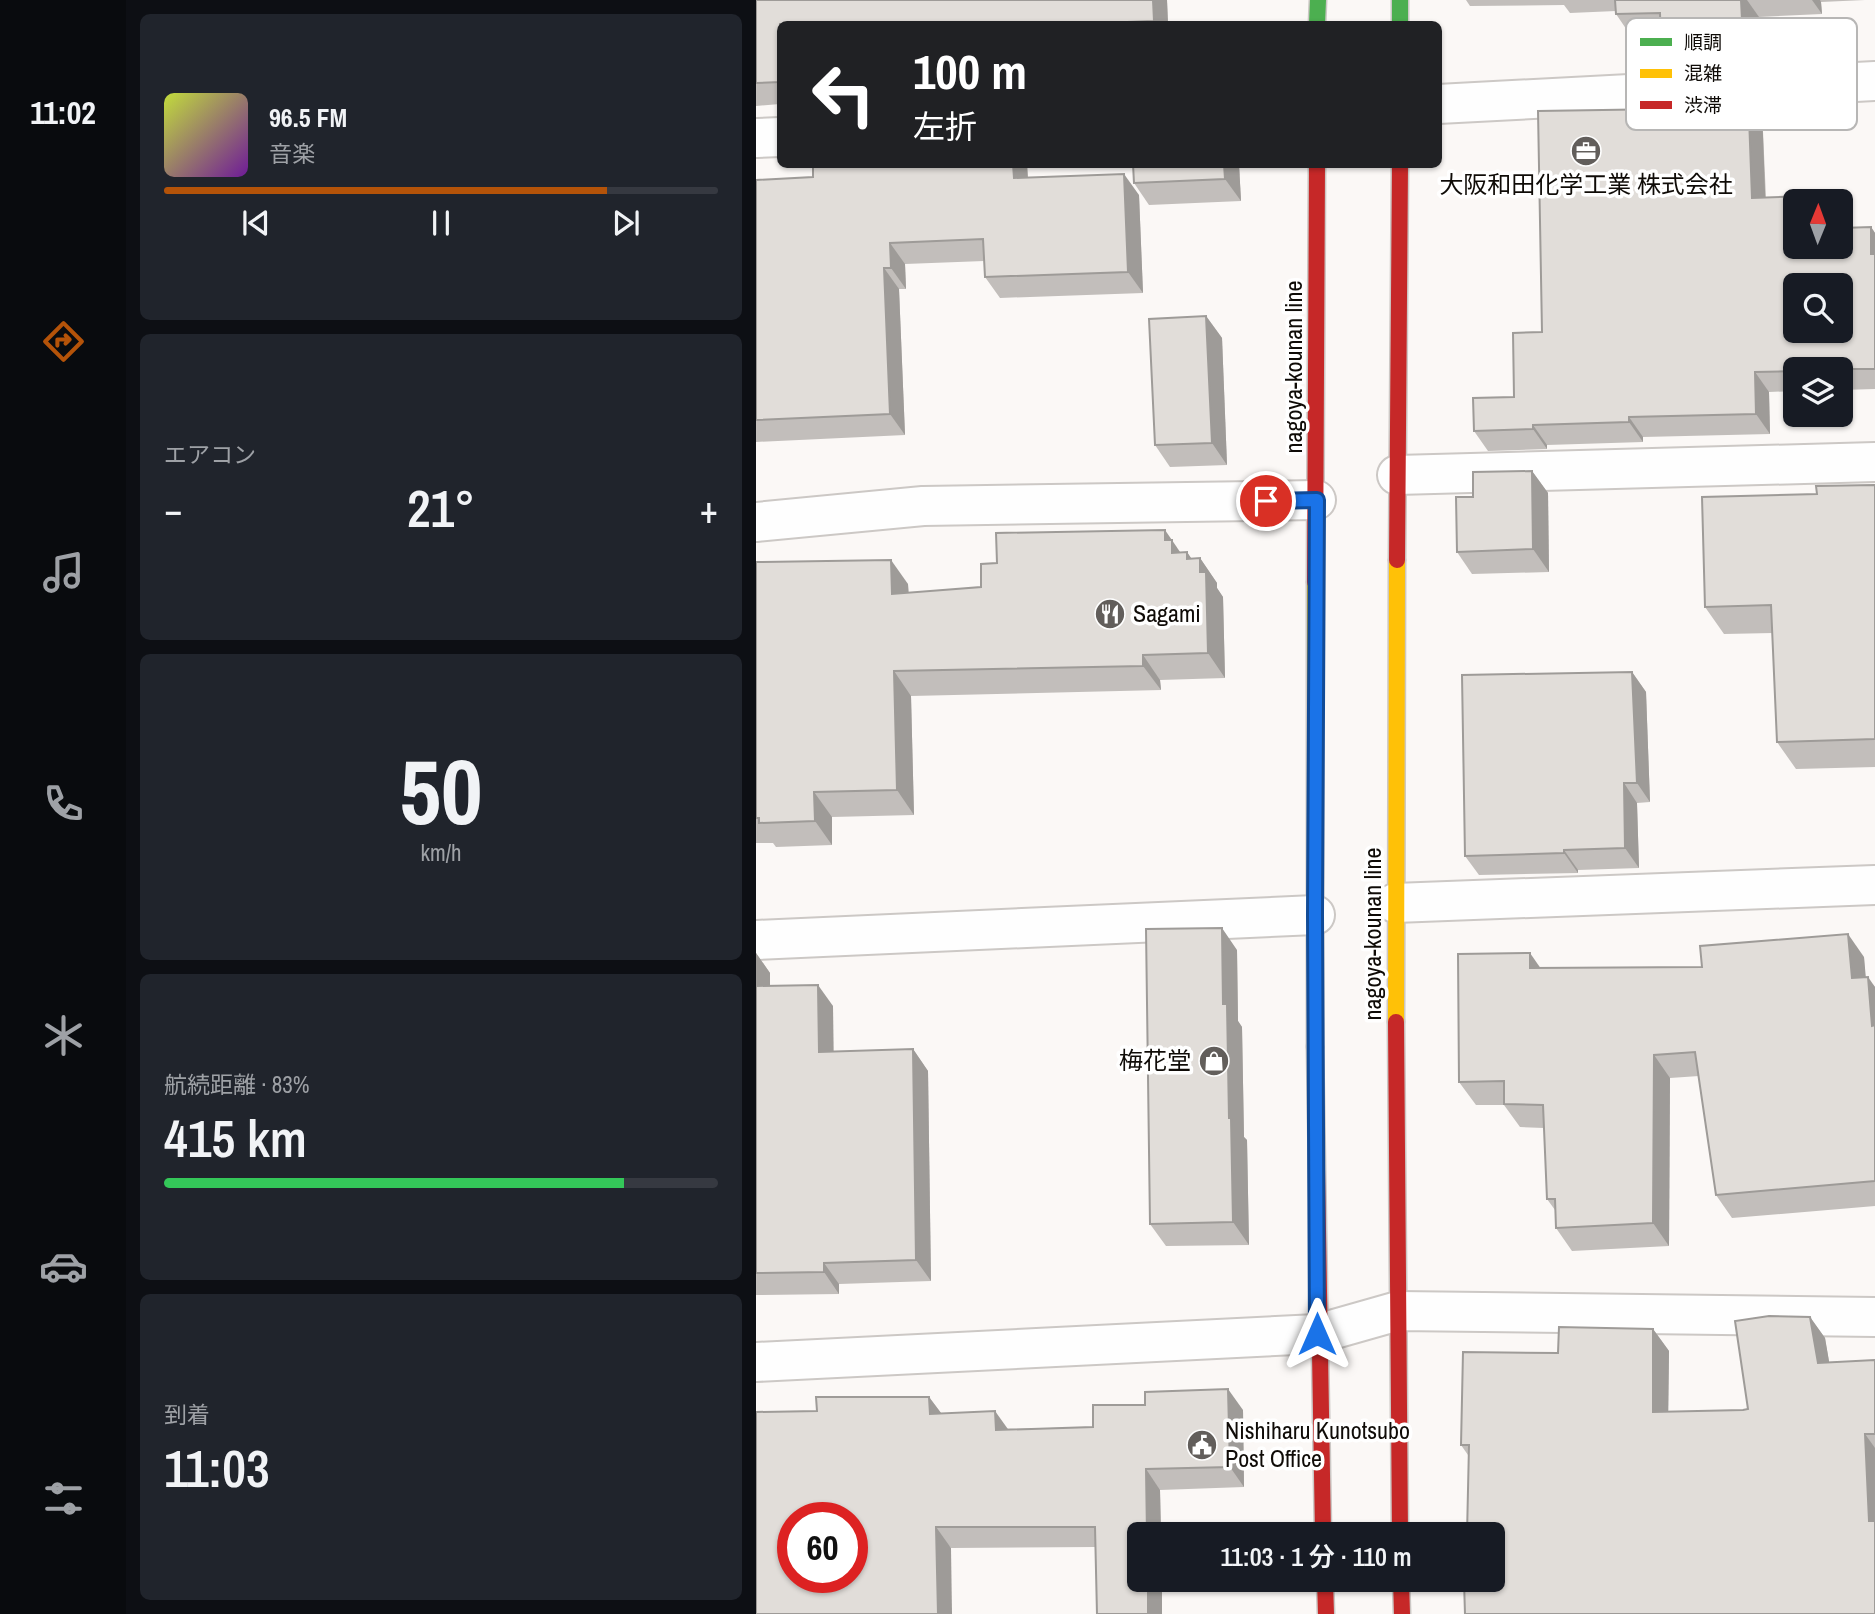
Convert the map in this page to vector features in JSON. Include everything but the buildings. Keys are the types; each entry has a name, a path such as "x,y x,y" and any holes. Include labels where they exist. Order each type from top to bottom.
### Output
{"main road":[{"path":"1318,0 1318,21"},
{"path":"1399,0 1400,21"},
{"name":"nagoya-kounan line","path":"1317,168 1315,915 1317,1334 1323,1522"},
{"name":"nagoya-kounan line","path":"1400,168 1395,902 1401,1522"},
{"path":"1325,1592 1326,1614"},
{"path":"1401,1592 1402,1614"}],"street":[{"path":"1857,82 1875,81"},
{"path":"1442,104 1626,94"},
{"path":"756,138 777,137"},
{"path":"1397,475 1875,461"},
{"path":"756,522 923,506 1317,500"},
{"path":"1395,902 1875,885"},
{"path":"756,940 1315,915"},
{"path":"756,1363 1317,1334 1398,1311 1875,1317"}],"traffic: fast":[{"path":"1317,21 1318,0"},
{"path":"1400,0 1400,21"}],"traffic: slow":[{"path":"1396,1022 1397,560"},
{"path":"1315,582 1315,1047"}],"traffic: jam":[{"path":"1315,582 1317,168"},
{"path":"1397,560 1400,168"},
{"path":"1396,1022 1400,1522"},
{"path":"1315,1047 1323,1522"},
{"path":"1325,1592 1326,1614"},
{"path":"1401,1592 1402,1614"}],"place":[{"name":"大阪和田化学工業 株式会社","path":"1586,151"},
{"name":"Sagami","path":"1110,614"},
{"name":"梅花堂","path":"1214,1061"},
{"name":"Nishiharu Kunotsubo Post Office","path":"1202,1445"}],"route":[{"path":"1266,501 1317,500 1317,1334"}]}
